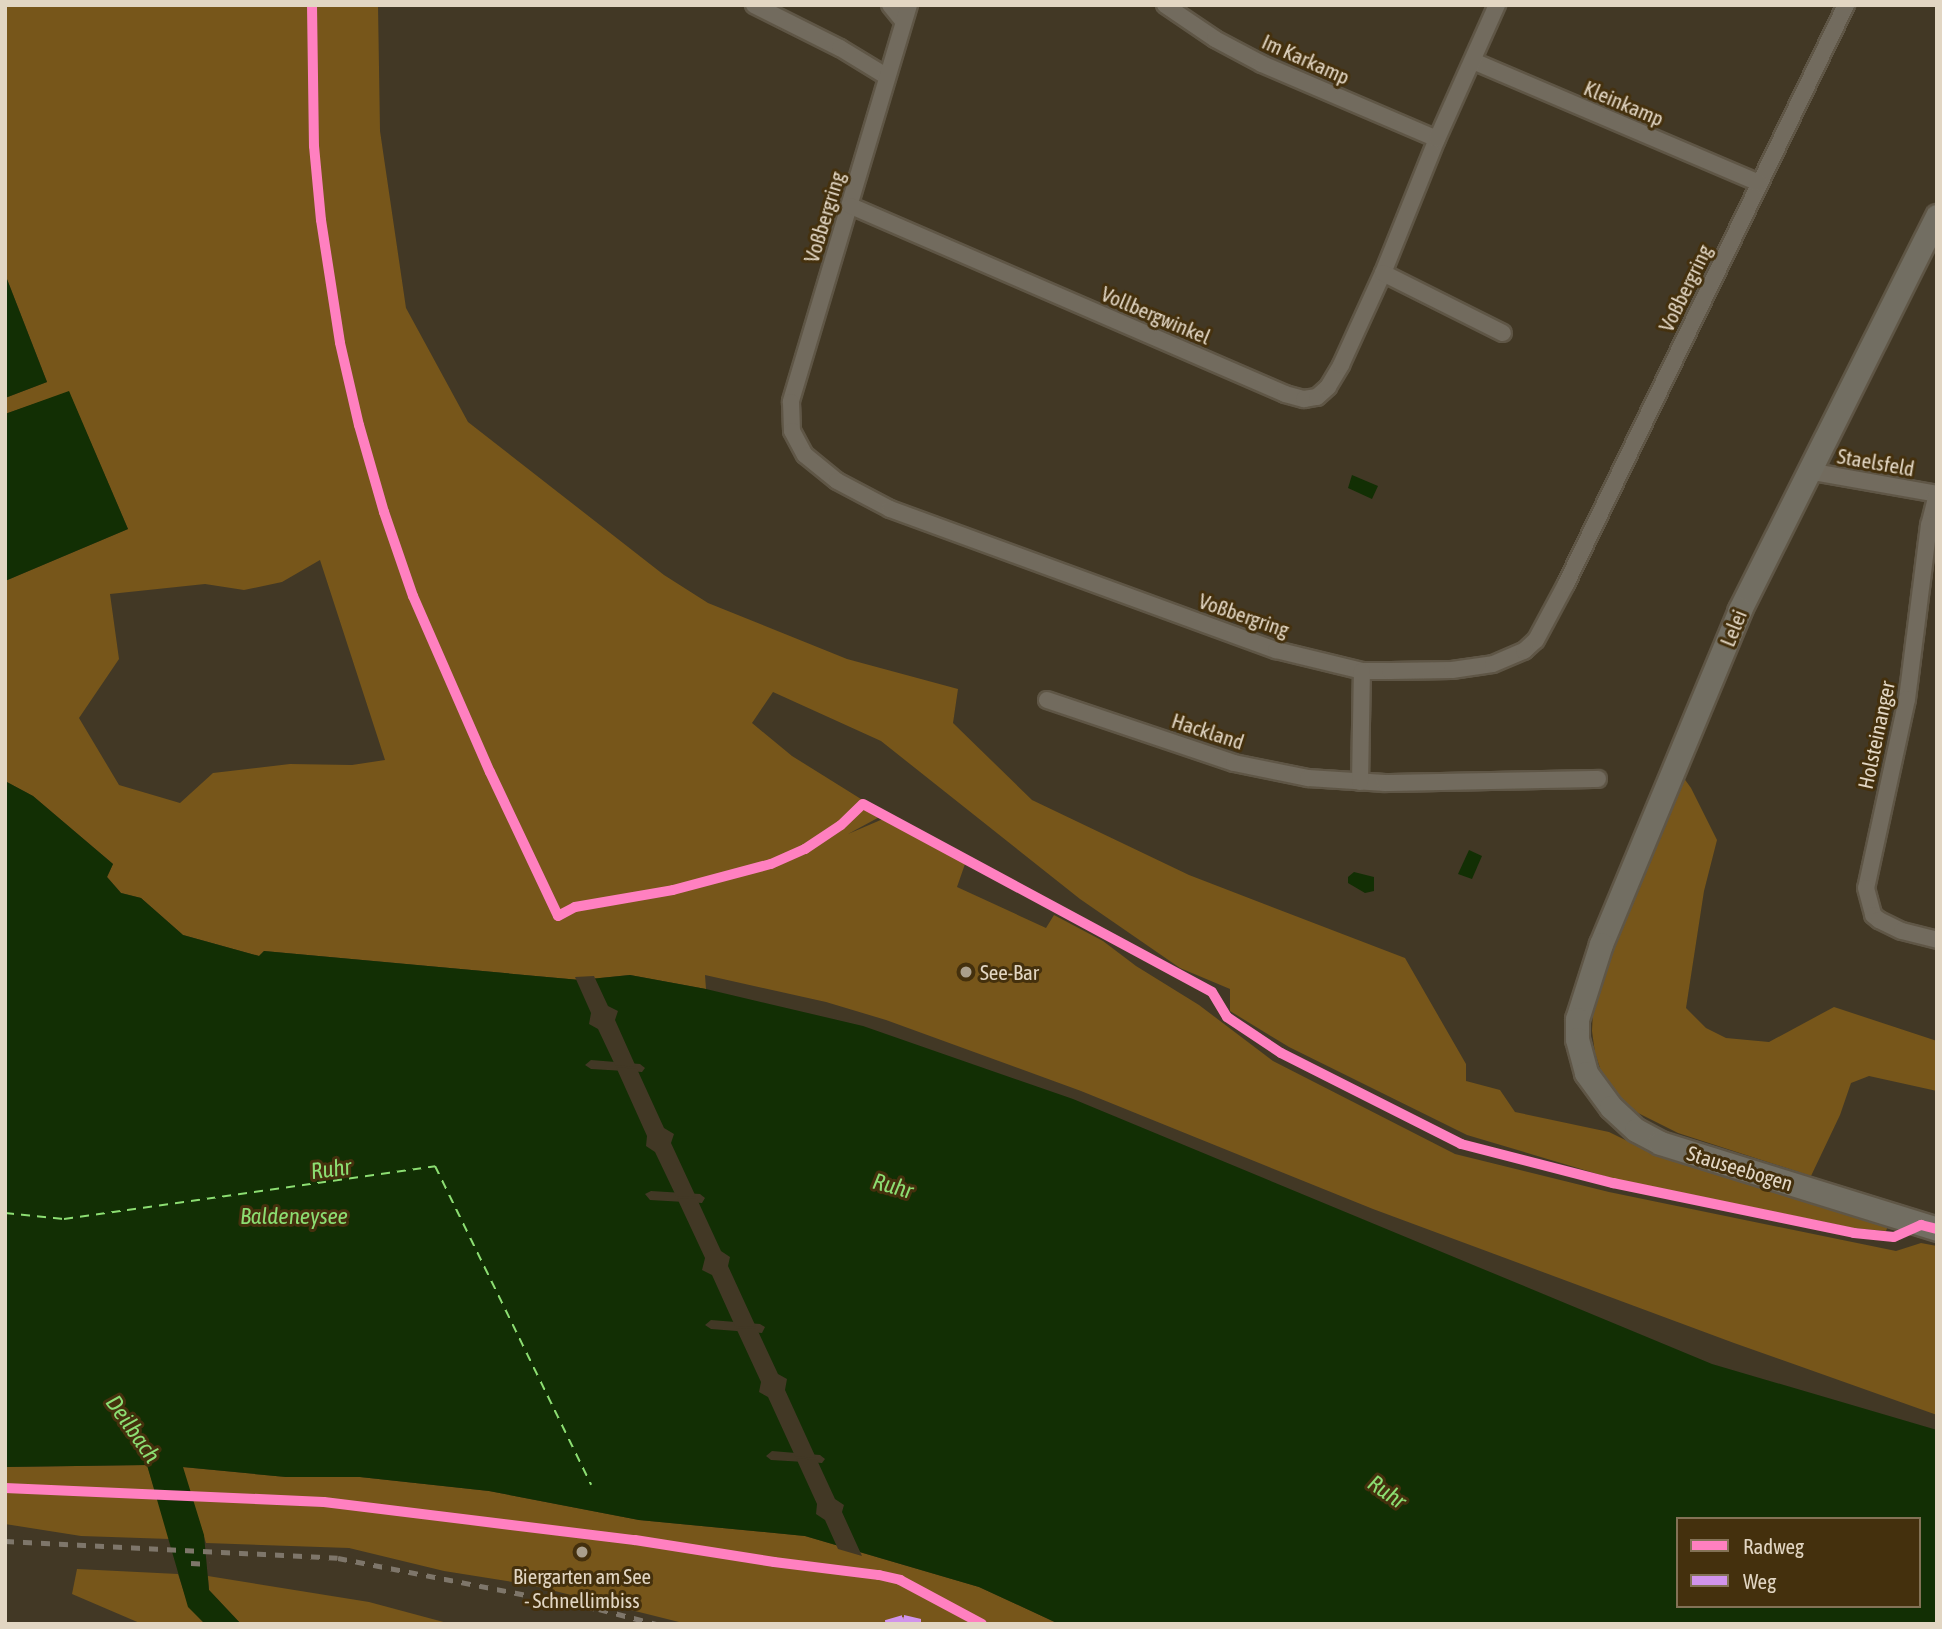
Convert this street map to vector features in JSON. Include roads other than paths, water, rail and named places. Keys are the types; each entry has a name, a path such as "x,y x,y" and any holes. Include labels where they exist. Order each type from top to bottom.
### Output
{"street":[{"path":"754,5 840,48 886,76 906,13 890,5"},
{"name":"Im Karkamp","path":"1165,5 1215,40 1262,64 1437,139"},
{"name":"Vollbergwinkel","path":"851,206 1285,394 1304,399 1317,397 1328,387 1383,273 1437,139 1497,5"},
{"name":"Voßbergring","path":"886,76 851,206 791,402 792,431 805,455 858,495 890,509 1276,650 1362,671 1473,667 1512,657 1536,640 1561,594 1846,5"},
{"name":"Kleinkamp","path":"1473,61 1759,183"},
{"name":"Lelei","path":"1580,1056 1577,1039 1578,1011 1601,944 1740,610 1937,216"},
{"path":"1383,273 1503,333"},
{"name":"Staelsfeld","path":"1808,471 1937,494"},
{"name":"Holsteinanger","path":"1937,494 1929,525 1907,699 1866,888 1873,915 1879,920 1937,940"},
{"path":"1360,782 1362,671"},
{"name":"Hackland","path":"1047,700 1234,763 1307,778 1360,782 1598,779"},
{"name":"Stauseebogen","path":"1580,1056 1592,1084 1611,1107 1636,1130 1660,1143 1937,1229"}],"water":[{"path":"5,274 47,382 5,398"},
{"path":"69,391 128,529 5,581 5,414"},
{"path":"1352,475 1378,486 1372,499 1348,488"},
{"name":"Baldeneysee","path":"5,781 33,796 113,864 107,877 121,893 141,898 183,935 259,956 264,951 580,980 630,975 706,989 863,1026 1073,1099 1712,1364 1937,1430 1937,1624 1059,1624 979,1587 805,1536 639,1520 489,1491 360,1477 286,1477 183,1467 204,1535 209,1590 241,1624 205,1624 188,1607 147,1465 5,1467","holes":["591,1060 640,1064 645,1068 642,1072 591,1069 585,1065","651,1191 700,1194 705,1198 702,1203 650,1200 645,1194","711,1320 760,1324 765,1327 762,1333 711,1329 705,1325","772,1451 820,1455 825,1459 822,1463 771,1460 766,1456"]},
{"path":"1469,850 1482,856 1472,879 1458,874"},
{"path":"1354,872 1374,877 1374,891 1365,893 1348,883 1348,877"}],"railway":[{"path":"5,1541 338,1558 599,1609 656,1624"},
{"path":"191,1563 209,1564"}],"place":[{"name":"See-Bar","path":"966,972"},
{"name":"Biergarten am See - Schnellimbiss","path":"582,1552"}],"water label":[{"name":"Ruhr","path":"331,1169"},
{"name":"Ruhr","path":"893,1186"},
{"name":"Deilbach","path":"133,1429"},
{"name":"Ruhr","path":"1387,1492"}]}
